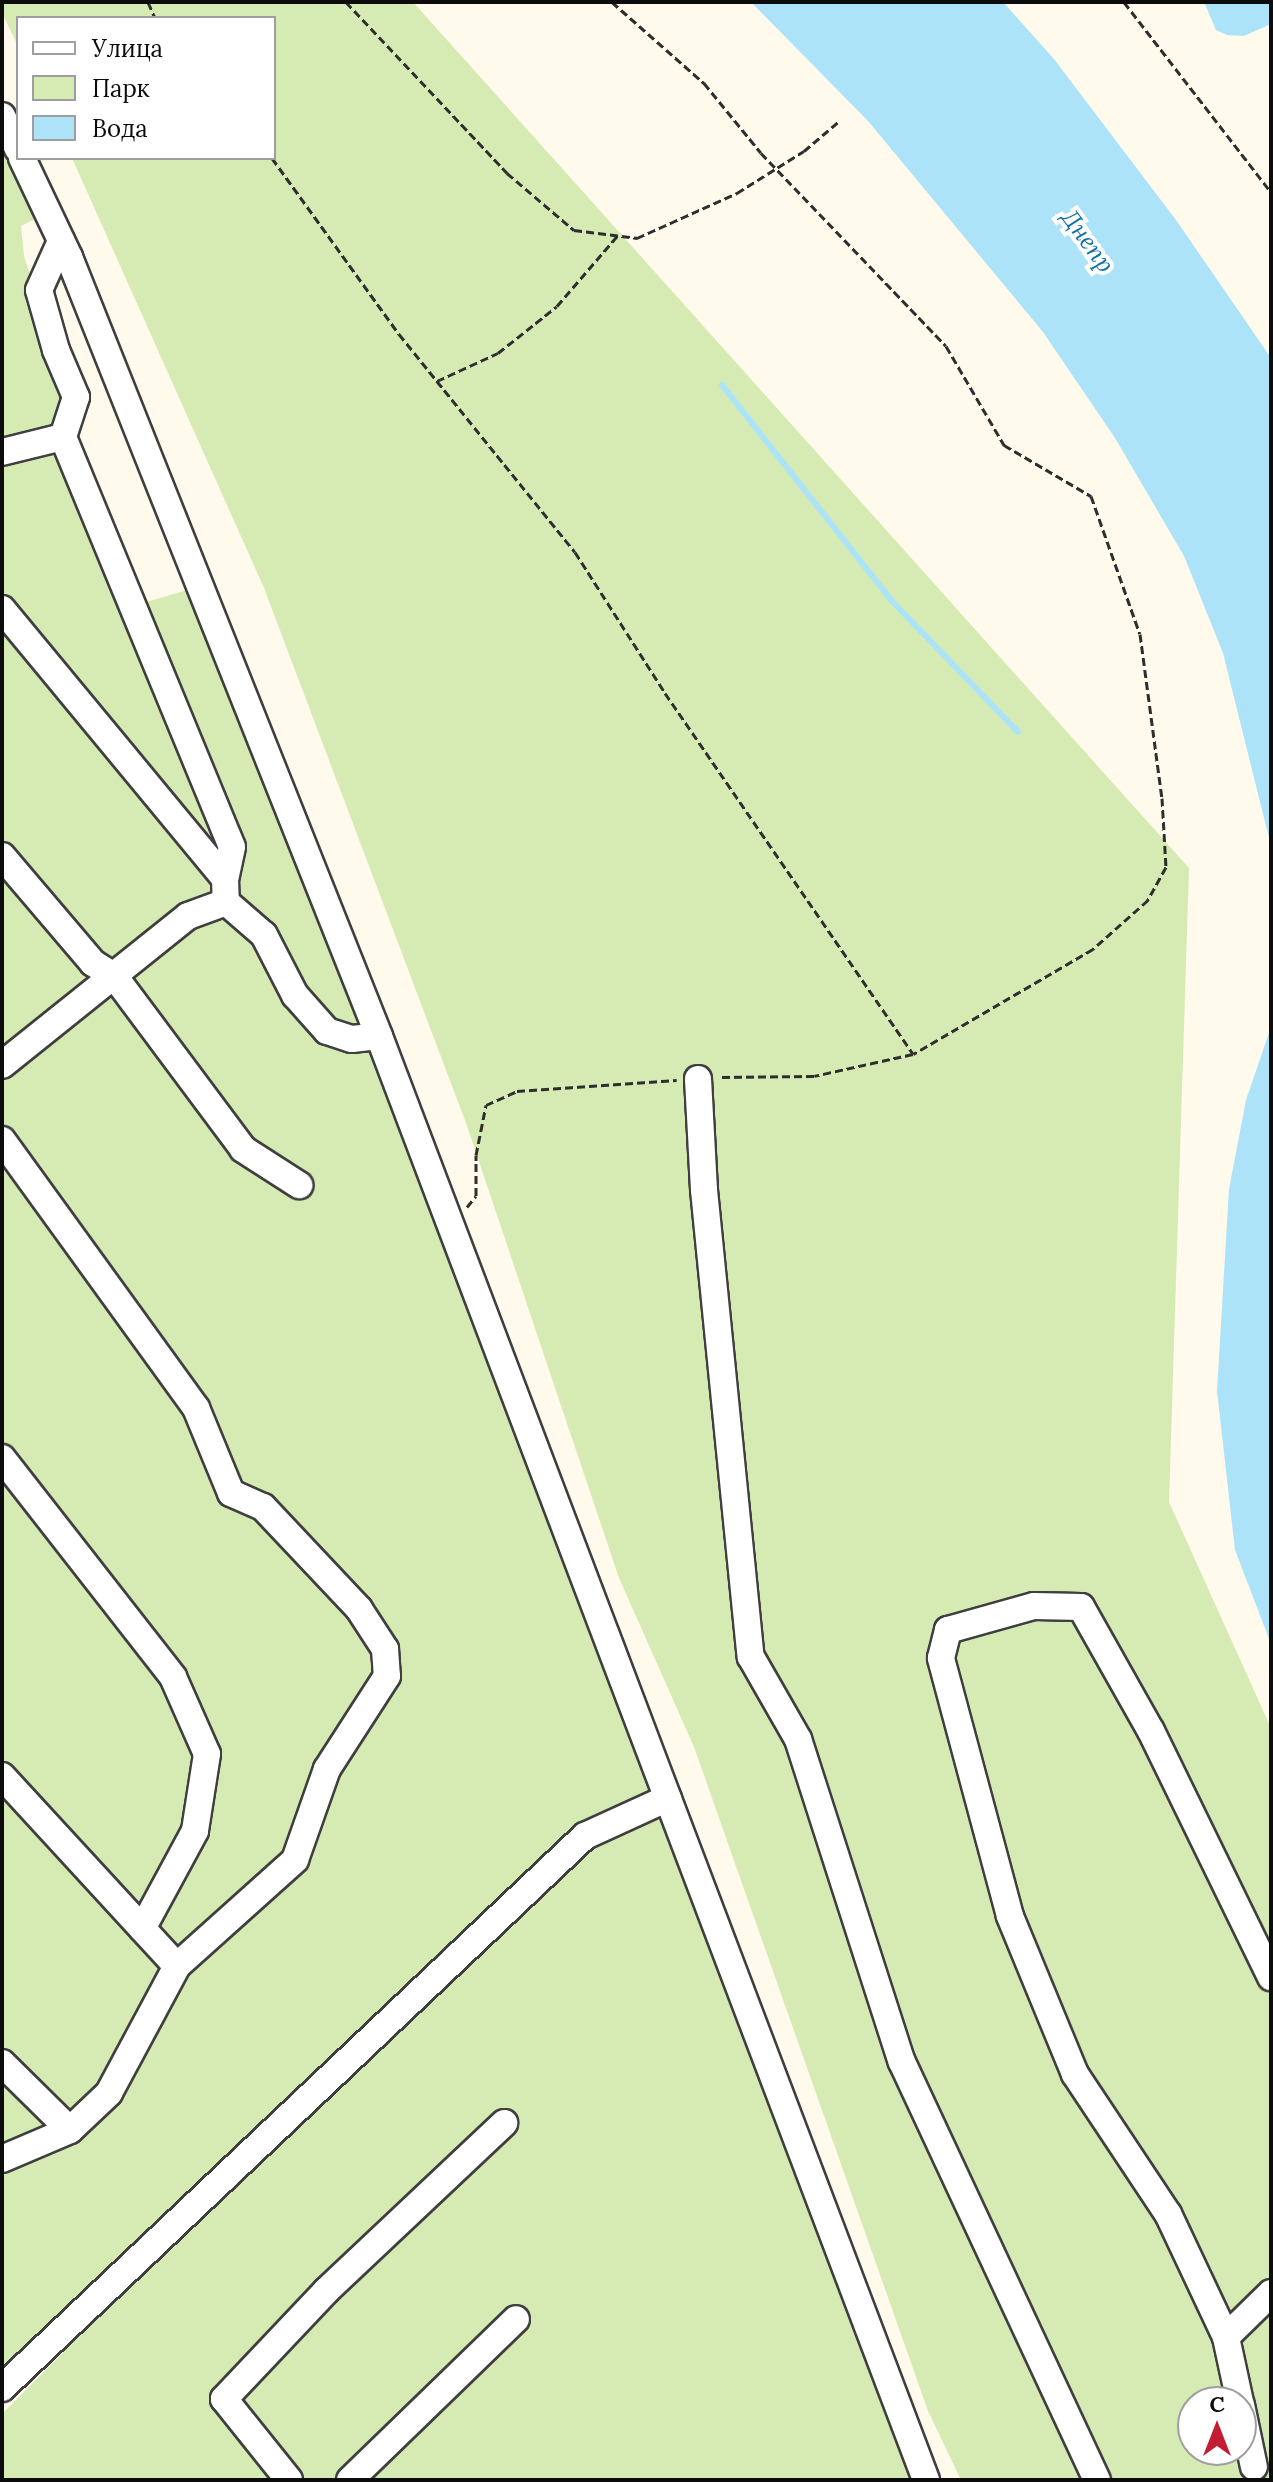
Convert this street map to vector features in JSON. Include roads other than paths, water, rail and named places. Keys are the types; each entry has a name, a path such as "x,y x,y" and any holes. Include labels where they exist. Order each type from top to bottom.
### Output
{"street":[{"path":"2,116 16,145"},
{"path":"23,160 61,241 379,1036 926,2480"},
{"path":"9,1059 225,890 232,847 63,437 76,397 39,290 61,241"},
{"path":"2,452 63,437"},
{"path":"2,609 264,935 295,995 327,1031 352,1039 379,1036"},
{"path":"2,856 93,963 115,977 243,1149 299,1185"},
{"path":"698,1079 704,1190 751,1657 798,1739 902,2062 1097,2480"},
{"path":"2,1140 196,1408 231,1493 263,1507 359,1609 385,1649 387,1676 327,1769 295,1860 177,1966 109,2093 70,2130 2,2159"},
{"path":"2,1458 173,1677 207,1754 195,1831 142,1929"},
{"path":"1237,2386 1226,2337 1168,2214 1075,2074 1010,1916 941,1658 948,1630 1034,1606 1081,1607 1151,1731 1271,1977"},
{"path":"2,1776 177,1966"},
{"path":"2,2388 585,1836 668,1798"},
{"path":"2,2063 70,2130"},
{"path":"289,2480 224,2399 326,2291 504,2123"},
{"path":"1226,2337 1271,2293"},
{"path":"350,2480 516,2319"}],"water":[{"name":"Днепр","path":"751,2 1003,2 1054,59 1176,220 1271,358 1271,846 1223,653 1184,556 1115,438 1043,332 868,121"},
{"path":"1204,2 1271,2 1271,24 1244,36 1227,35 1216,30"},
{"path":"1271,1027 1271,1644 1235,1550 1217,1391 1229,1189 1246,1100"}],"waterway":[{"path":"722,385 891,600 1018,732"}]}
